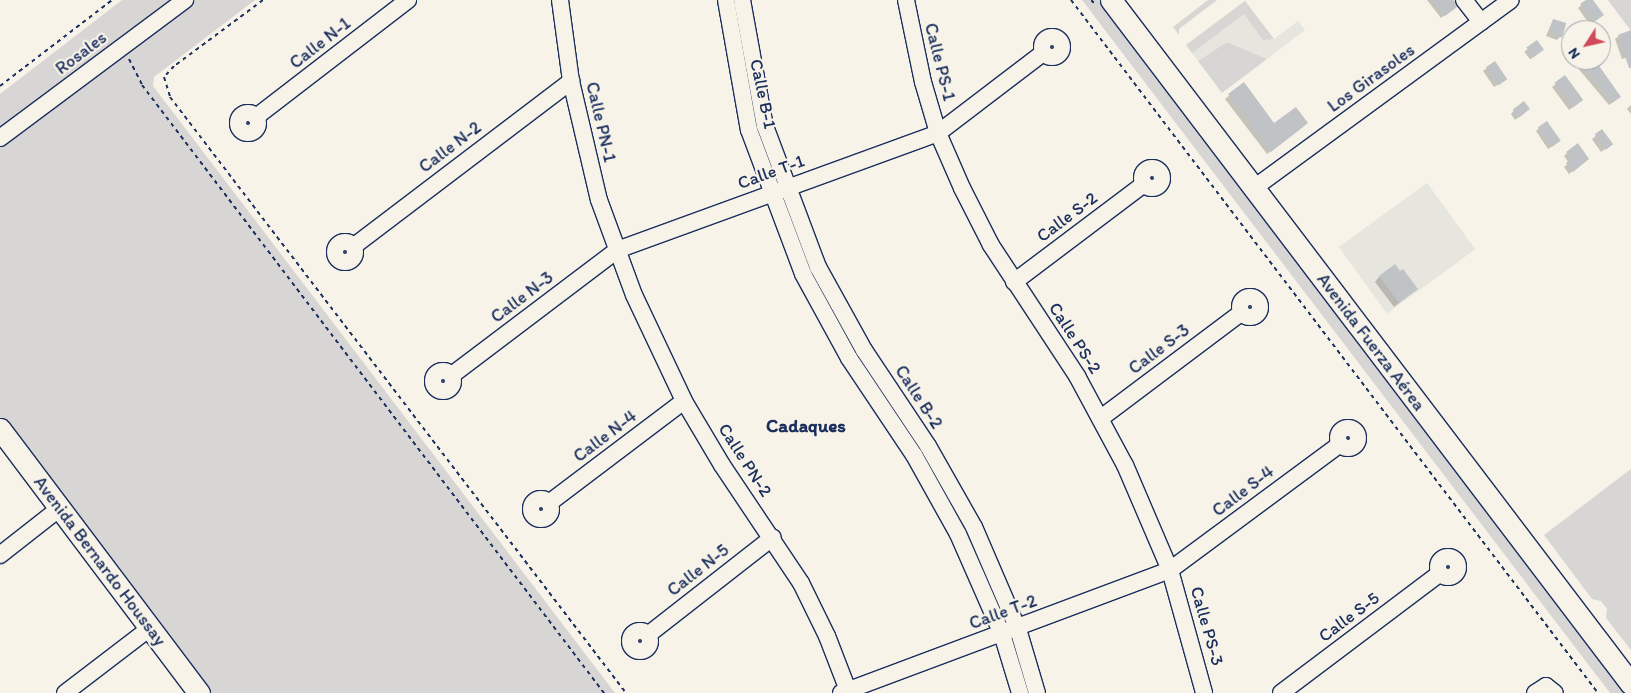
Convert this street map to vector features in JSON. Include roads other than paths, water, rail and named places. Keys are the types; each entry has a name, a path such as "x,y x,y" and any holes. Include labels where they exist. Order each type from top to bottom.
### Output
{"main road":[{"name":"Avenida Fuerza Aérea","path":"1111,0 1258,184 1631,667"},
{"name":"Avenida Fuerza Aérea","path":"1125,0 1258,184 1631,684"},
{"name":"Avenida Bernardo Houssay","path":"0,429 199,693"}],"street":[{"name":"Rosales","path":"0,138 185,0"},
{"name":"Calle N-1","path":"256,117 408,0"},
{"name":"Calle PN-1","path":"560,0 571,81 599,200 617,250"},
{"name":"Calle B-1","path":"726,0 749,130 771,194"},
{"name":"Calle B-1","path":"742,0 765,126 787,188"},
{"name":"Calle PS-1","path":"906,0 923,82 938,132"},
{"path":"1464,0 1481,22"},
{"name":"Los Girasoles","path":"1258,184 1511,0"},
{"name":"Calle T-1","path":"617,250 938,132 1044,53"},
{"name":"Calle N-2","path":"354,246 571,81"},
{"name":"Calle PS-2","path":"938,132 962,188 1014,282 1101,418 1125,465 1170,570"},
{"name":"Calle S-2","path":"1014,282 1144,184"},
{"name":"Calle B-2","path":"787,188 818,267 864,350 928,446 974,527 1018,629 1036,693"},
{"name":"Calle B-2","path":"771,194 803,274 849,358 914,455 958,534 1002,634 1020,693"},
{"name":"Calle N-3","path":"452,375 617,250"},
{"name":"Calle PN-2","path":"617,250 660,354 684,401 722,465 773,538 801,584 846,691"},
{"name":"Calle S-3","path":"1101,418 1242,313"},
{"name":"Calle N-4","path":"549,503 684,401"},
{"name":"Calle S-4","path":"1170,570 1340,444"},
{"path":"0,555 60,508"},
{"name":"Calle N-5","path":"649,634 773,538"},
{"name":"Calle T-2","path":"846,691 1018,629 1170,570"},
{"name":"Calle PS-3","path":"1170,570 1204,693"},
{"name":"Calle S-5","path":"1281,693 1440,572"},
{"path":"65,693 150,628"},
{"path":"1536,693 1546,686 1555,693"}],"district":[{"name":"Cadaques","path":"806,426"}]}
